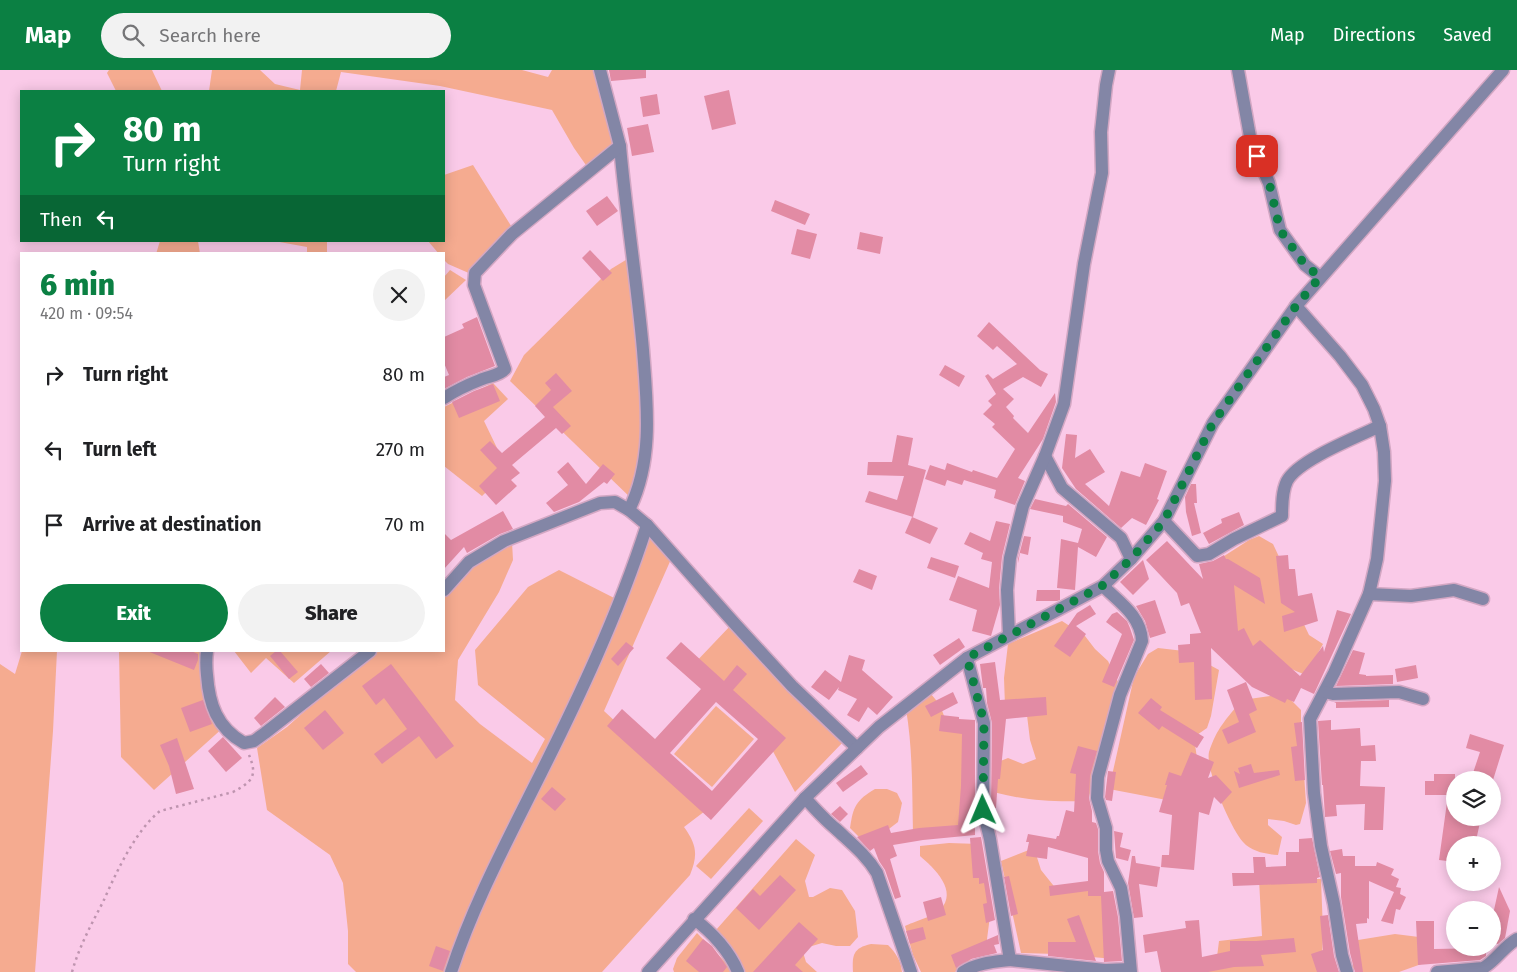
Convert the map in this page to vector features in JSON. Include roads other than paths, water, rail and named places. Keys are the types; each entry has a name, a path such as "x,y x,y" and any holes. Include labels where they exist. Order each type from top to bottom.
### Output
{"street":[{"path":"600,70 620,146 640,317 648,411 645,459 630,510"},
{"path":"1010,635 1007,590 1010,558 1023,506 1045,456 1064,404 1084,264 1102,173 1101,132 1109,70"},
{"path":"1238,70 1251,142 1269,182 1280,230 1305,265 1320,277"},
{"path":"648,972 805,798 880,727 967,658 1102,586 1131,559 1164,521 1213,423 1296,306 1503,70"},
{"path":"445,397 461,388 502,372 505,369 474,285 475,272 512,234 620,146"},
{"path":"1296,306 1340,356 1362,385 1380,426 1385,480 1378,559 1369,594 1310,718 1314,793 1320,846 1334,904 1342,954 1348,972"},
{"path":"1164,521 1197,556 1209,554 1234,539 1282,516 1286,483 1292,474 1328,450 1380,426"},
{"path":"1045,456 1062,488 1121,538 1131,559"},
{"path":"445,589 469,562 504,541 600,503 615,502 630,510 646,525 792,686 857,748"},
{"path":"451,972 493,868 575,704 632,569 646,525"},
{"path":"963,972 985,963 1010,960 1105,970 1131,970 1126,916 1121,888 1107,855 1106,828 1097,798 1098,777 1120,694 1142,641 1136,618 1102,586"},
{"path":"1369,594 1411,596 1454,590 1483,598"},
{"path":"207,652 208,696 219,720 232,737 244,744 266,734 369,652"},
{"path":"967,658 984,722 983,810 990,839 1010,960"},
{"path":"1324,692 1332,694 1399,692 1423,699"},
{"path":"805,798 836,830 856,846 873,866 911,972"},
{"path":"694,920 703,926 733,960 738,972"},
{"path":"1437,972 1488,966 1505,947 1517,939"}]}
